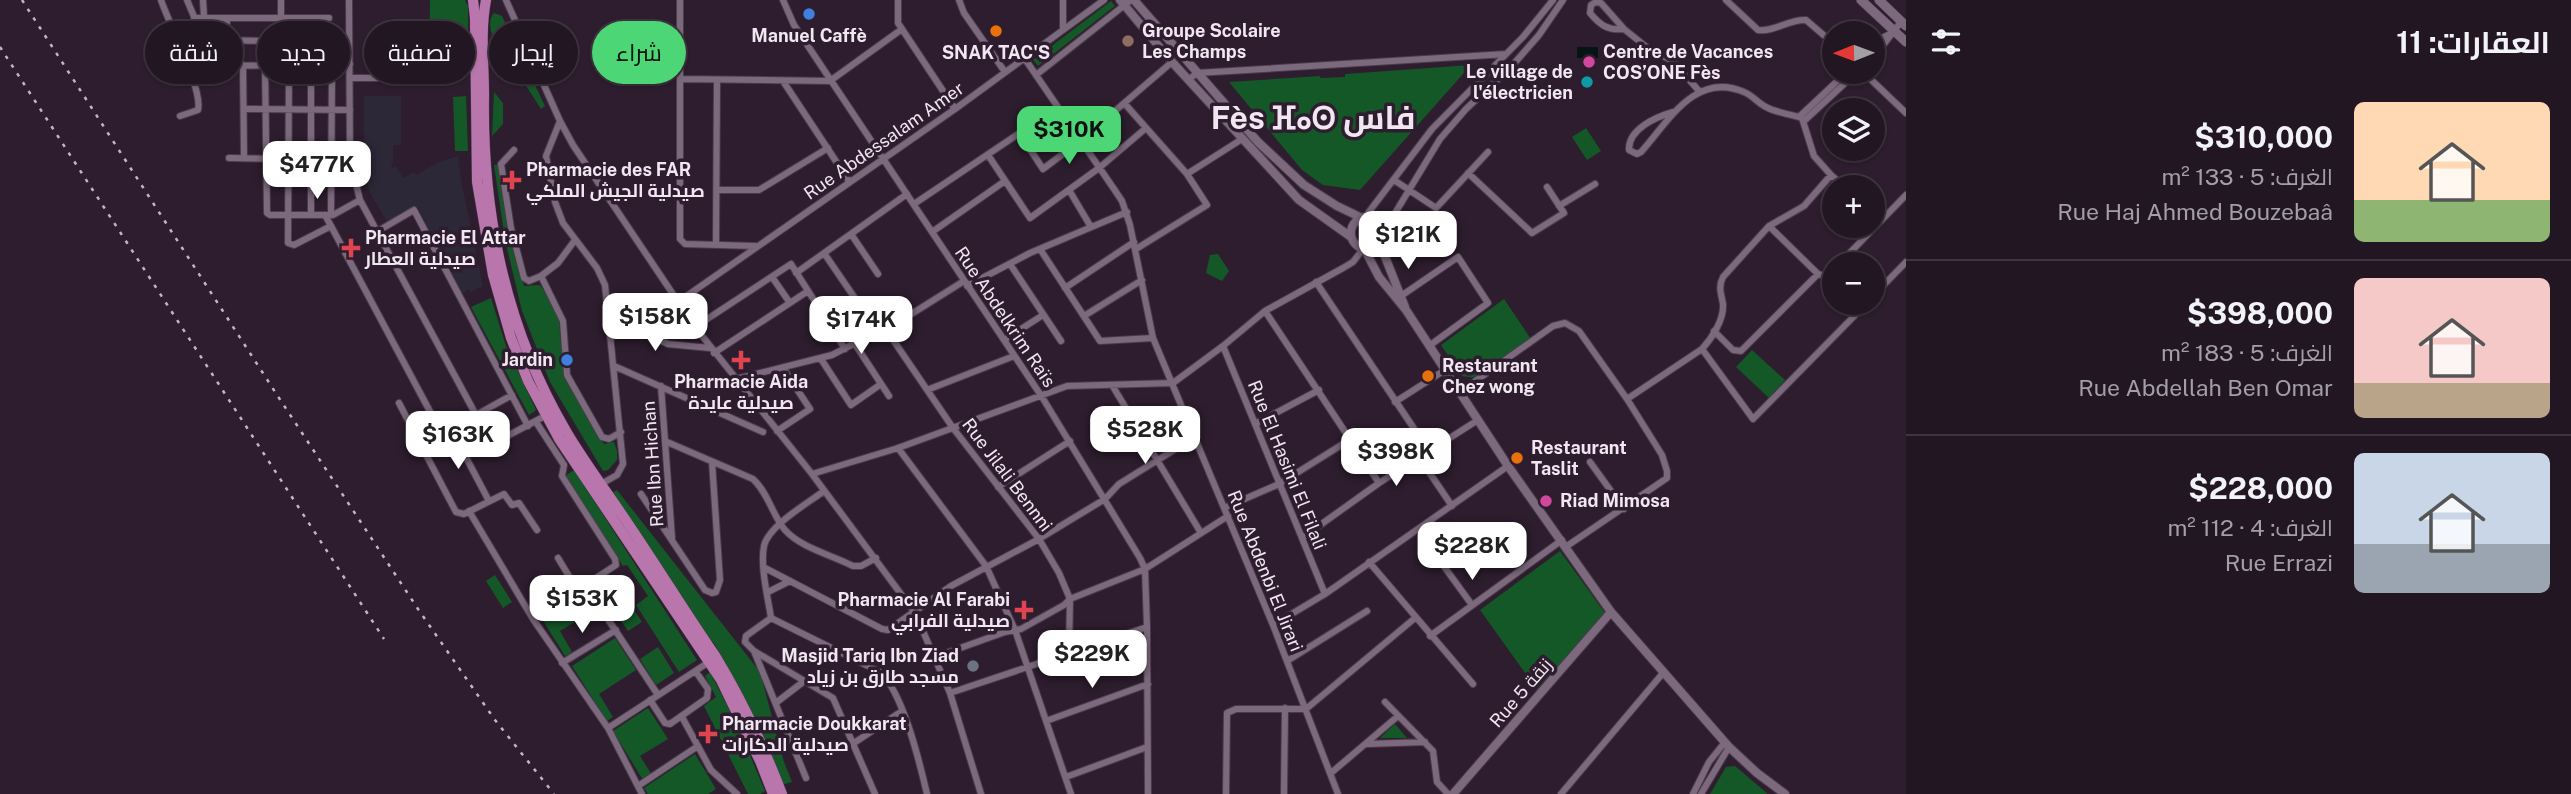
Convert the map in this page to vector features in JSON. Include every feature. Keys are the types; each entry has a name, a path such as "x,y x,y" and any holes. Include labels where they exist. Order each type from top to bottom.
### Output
{"main road":[{"path":"473,0 475,152 481,216 493,275 508,328 528,381 545,416 709,662 732,701 773,794"},
{"path":"486,0 484,150 490,215 502,273 520,334 537,375 567,432 727,674 755,729 782,794"},
{"path":"1861,0 1892,32 1906,42"},
{"path":"1879,0 1903,24"}],"street":[{"path":"162,0 190,69 199,104 198,110 180,116"},
{"path":"187,0 195,21"},
{"path":"203,0 204,17"},
{"path":"281,0 281,19"},
{"path":"349,0 349,21"},
{"path":"506,0 560,121 678,302 712,350 812,474 915,613 950,693 981,794"},
{"path":"680,0 680,21"},
{"name":"Rue Abdelkrim Raïs","path":"783,0 790,19 830,81 1070,441 1145,569 1148,794"},
{"path":"898,0 898,23 955,109"},
{"path":"959,0 964,13 1005,72"},
{"path":"1063,0 1063,30"},
{"name":"Rue Abdessalam Amer","path":"678,302 955,109 1104,0"},
{"path":"1553,0 1506,54 1432,129 1394,180 1353,225 1351,237 1353,243 1364,250 1379,277 1406,310 1508,466 1611,612 1727,744 1757,773 1785,794"},
{"path":"1406,310 1380,244 1383,233 1453,122 1511,67 1539,35 1563,0"},
{"path":"1726,0 1758,30 1767,30 1793,20 1806,20 1822,34"},
{"path":"1127,1 1197,73 1258,142 1304,185 1337,206 1377,220 1383,233"},
{"path":"1127,1 1172,62 1299,200 1351,237"},
{"path":"1036,75 1127,1"},
{"path":"1624,29 1602,26 1590,13 1591,5 1601,3 1624,29 1649,49 1673,61 1699,91"},
{"path":"194,18 329,18"},
{"path":"1885,36 1903,24"},
{"path":"686,79 830,81 902,29"},
{"path":"1885,46 1892,32"},
{"path":"1188,80 1197,73 1506,54"},
{"name":"Rue Abdenbi El Jirari","path":"1025,59 1127,212 1153,338 1273,625 1338,794"},
{"path":"1020,134 1043,169 1125,104 1172,62"},
{"path":"244,158 243,65 257,65"},
{"path":"350,78 364,78"},
{"path":"716,245 717,80"},
{"path":"783,81 849,181"},
{"path":"265,84 266,210 270,215 328,216 360,200"},
{"path":"289,84 288,243 292,245 331,226"},
{"path":"311,84 311,215"},
{"path":"332,84 332,160 328,216 331,226 442,434"},
{"path":"350,84 350,160 360,200 490,441 493,443 545,416"},
{"path":"680,84 680,239 685,244 757,246"},
{"path":"1802,119 1836,84"},
{"path":"1802,119 1843,84"},
{"path":"1876,84 1906,113"},
{"path":"1673,112 1642,127 1630,141 1629,150 1637,154 1641,152 1673,112 1699,91 1718,88 1742,91 1768,108 1802,119"},
{"path":"1065,288 1207,205 1187,174 1125,104"},
{"path":"914,204 1057,108"},
{"path":"244,109 350,110"},
{"path":"1802,119 1814,156 1831,175"},
{"path":"560,121 549,145 547,167 555,202 563,223 603,277 609,317 623,454 622,470 601,484"},
{"path":"988,155 1030,218 1099,168 1146,128"},
{"path":"1187,174 1242,139"},
{"path":"716,190 759,190 828,148"},
{"path":"514,150 501,164 511,228 524,278 529,281 541,276 558,263 575,240"},
{"path":"1394,180 1436,208 1488,152"},
{"path":"229,158 350,160"},
{"path":"1468,173 1532,233 1564,213 1547,187"},
{"path":"932,232 1005,181"},
{"path":"1559,206 1595,184"},
{"path":"1627,399 1702,349 1723,310 1720,287 1723,276 1769,226 1804,206 1822,185"},
{"path":"1069,190 1091,227"},
{"path":"796,272 907,194"},
{"path":"1885,216 1906,195"},
{"path":"377,231 414,210 512,396 564,465 562,476 616,562 615,568 533,619"},
{"path":"736,379 821,359 845,349 966,283 1127,212"},
{"path":"1769,226 1822,275"},
{"path":"851,234 878,274"},
{"path":"1850,252 1864,238"},
{"path":"812,474 898,448 1067,386 1173,383 1265,311 1348,265 1364,250 1371,250 1380,244"},
{"path":"1040,249 1100,341 1153,338"},
{"path":"824,253 878,332"},
{"path":"1401,296 1458,257 1488,303 1429,346"},
{"path":"1885,284 1906,262"},
{"path":"695,327 791,264 845,349"},
{"path":"1010,264 1060,341"},
{"path":"1714,331 1733,350 1741,351 1818,274"},
{"path":"541,276 563,321 568,375 573,388 602,437 609,439 621,432"},
{"path":"772,277 790,303"},
{"path":"1084,316 1142,280"},
{"path":"1316,282 1429,452"},
{"path":"609,317 668,344 712,350 808,291"},
{"path":"1265,311 1379,483"},
{"path":"1004,340 1043,315"},
{"path":"1702,349 1754,419 1855,315"},
{"path":"1430,636 1472,604 1564,543 1624,509 1665,480 1667,475 1662,455 1627,399 1578,331 1565,323 1553,326 1460,392"},
{"name":"Rue Jilali Bennni","path":"885,328 953,428 1039,539 1064,582 1070,599 1069,651"},
{"path":"855,344 889,396"},
{"name":"Rue El Hasimi El Filali","path":"1223,346 1325,594"},
{"path":"927,390 1014,356"},
{"path":"821,359 851,405 881,384"},
{"path":"614,366 763,432"},
{"path":"778,430 810,409 783,368"},
{"path":"1395,402 1445,370"},
{"path":"1112,385 1201,533"},
{"name":"Rue Ibn Hichan","path":"662,386 672,539"},
{"path":"1255,424 1319,390"},
{"path":"420,445 512,396"},
{"path":"399,403 459,514 469,512 504,494 512,505 521,504 537,530"},
{"path":"1302,538 1379,483 1478,420"},
{"path":"451,429 489,500"},
{"path":"765,568 885,630 986,566 1039,539 1105,499 1119,484 1195,437"},
{"path":"1224,508 1279,484 1351,439"},
{"path":"998,487 1070,441"},
{"path":"667,442 743,474 760,486 786,532 797,539 853,566 861,566 876,558"},
{"path":"898,448 986,566 1015,630 1071,794"},
{"path":"641,494 705,590 716,592 720,580 712,462"},
{"path":"1590,462 1624,509"},
{"path":"1425,466 1452,506"},
{"path":"1273,625 1325,594 1508,466"},
{"path":"771,618 765,568 766,539 780,523 824,491"},
{"path":"469,512 533,619 608,728 642,794"},
{"path":"935,657 1039,620 1070,599 1145,569 1227,516"},
{"path":"1466,544 1447,557 1443,565 1472,604"},
{"path":"558,558 578,591"},
{"path":"1369,562 1473,684"},
{"path":"768,592 790,581"},
{"path":"586,586 658,695"},
{"path":"1287,661 1367,611"},
{"name":"Rue 5 زنقة","path":"1451,794 1611,612"},
{"path":"771,618 744,639 777,702 807,778"},
{"path":"771,618 878,671 890,681 927,794"},
{"path":"1226,794 1227,713 1236,709 1306,709 1415,618"},
{"path":"950,693 1147,627"},
{"path":"562,663 616,630"},
{"path":"751,649 833,698 875,794"},
{"path":"608,728 709,662"},
{"path":"650,700 668,724 682,717 709,695 696,672"},
{"path":"1561,794 1663,673"},
{"path":"777,702 803,682"},
{"path":"1046,720 1147,684"},
{"path":"1385,702 1436,756 1437,782 1451,794"},
{"path":"1284,794 1285,708"},
{"path":"854,743 902,711"},
{"path":"1331,772 1398,716"},
{"path":"682,717 711,770 737,794"},
{"path":"1367,744 1425,743"},
{"path":"1693,794 1709,762 1727,744"},
{"path":"1701,794 1727,744"},
{"path":"638,786 698,746"},
{"path":"1066,777 1147,747"}],"shaded area":[{"path":"1577,47 1598,47 1598,58 1577,58"},
{"path":"364,96 401,96 401,145 393,145 391,165 392,168 396,166 403,178 458,156 483,286 471,292 469,289 462,294 417,206 388,223 370,193 364,174"}],"green space":[{"path":"430,0 465,0 468,6 468,21 430,21"},
{"path":"1111,1 1115,6 1038,66 1033,60"},
{"path":"494,13 502,16 504,21 490,21"},
{"path":"1471,65 1360,190 1323,185 1302,170 1229,82 1345,77 1345,74"},
{"path":"525,84 534,84 545,106 541,109"},
{"path":"494,92 503,103 503,124 492,136"},
{"path":"466,96 468,151 455,151 453,97"},
{"path":"1586,128 1601,151 1587,160 1572,137"},
{"path":"494,165 498,165 513,251 524,286 540,285 558,311 564,375 604,444 614,442 617,460 608,470 603,471 550,382 522,311 505,240"},
{"path":"1218,254 1229,271 1222,281 1206,273 1210,255"},
{"path":"491,298 506,346 536,410 529,415 471,307"},
{"path":"1504,299 1531,339 1477,378 1462,376 1441,345"},
{"path":"1752,350 1785,380 1769,398 1736,367"},
{"path":"574,470 697,660 679,672 636,605 648,596 627,565 623,566 565,476"},
{"path":"617,490 760,672 792,782 778,786 729,669 714,643 696,627 610,494"},
{"path":"1560,551 1605,613 1538,691 1480,610"},
{"path":"495,575 512,602 503,608 486,581"},
{"path":"586,592 596,609 560,631 572,652 565,656 542,619"},
{"path":"632,607 642,622 628,631 618,616"},
{"path":"615,638 636,670 599,694 613,717 607,721 572,666"},
{"path":"658,647 674,673 656,685 640,659"},
{"path":"710,672 740,731 765,791 760,794 748,794 704,706 716,697 705,676"},
{"path":"648,708 668,739 640,756 652,775 643,780 613,731"},
{"path":"1395,724 1407,738 1380,738"},
{"path":"695,754 716,789 708,794 648,794 644,788"},
{"path":"1735,766 1768,794 1710,794 1726,767"}],"railway":[{"path":"22,0 418,609 495,720 554,794"},
{"path":"0,47 384,639"}],"place":[{"name":"Manuel Caffè","path":"809,14"},
{"name":"SNAK TAC'S","path":"996,31"},
{"name":"Groupe Scolaire Les Champs","path":"1128,41"},
{"name":"Centre de Vacances COS’ONE Fès","path":"1589,62"},
{"name":"Le village de l'électricien","path":"1587,82"},
{"name":"Pharmacie des FAR صيدلية الجيش الملكي","path":"512,180"},
{"name":"Pharmacie El Attar صيدلية العطار","path":"351,248"},
{"name":"Jardin","path":"567,360"},
{"name":"Pharmacie Aida صيدلية عايدة","path":"741,360"},
{"name":"Restaurant Chez wong","path":"1428,376"},
{"name":"Restaurant Taslit","path":"1517,458"},
{"name":"Riad Mimosa","path":"1546,501"},
{"name":"Pharmacie Al Farabi صيدلية الفرابي","path":"1024,610"},
{"name":"Masjid Tariq Ibn Ziad مسجد طارق بن زياد","path":"973,666"},
{"name":"Pharmacie Doukkarat صيدلية الدكارات","path":"708,734"}],"district":[{"name":"Fès ⴼⴰⵙ فاس","path":"1313,118"}]}
